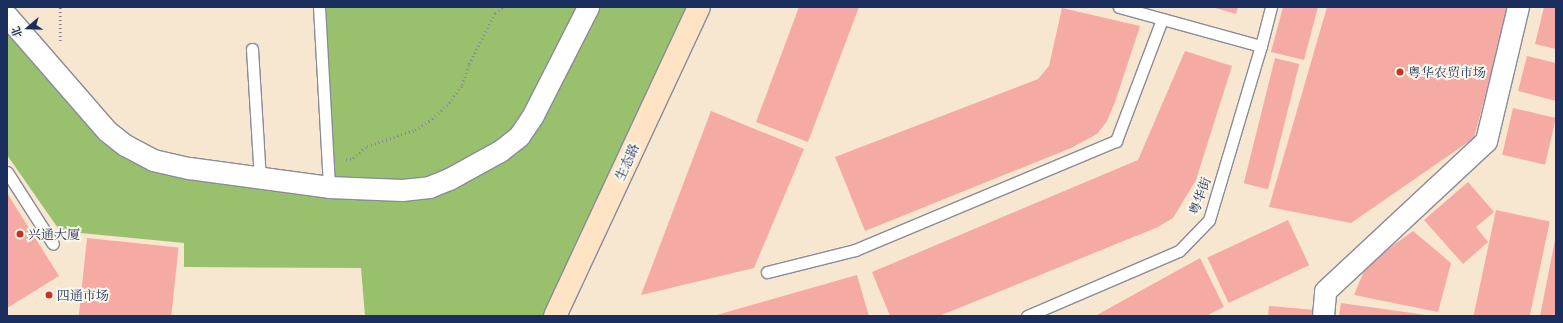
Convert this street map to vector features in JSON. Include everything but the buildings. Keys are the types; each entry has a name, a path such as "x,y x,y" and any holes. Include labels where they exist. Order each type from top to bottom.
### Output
{"street":[{"path":"7,16 107,131 125,145 153,160 189,168 329,187 402,190 429,187 449,179 500,151 519,136 533,115 588,7"},
{"name":"生态路","path":"556,316 698,7"},
{"path":"1323,316 1325,291 1486,141 1518,7"}],"lane":[{"path":"319,7 329,187"},
{"path":"1120,7 1261,46"},
{"name":"粤华街","path":"1027,316 1179,251 1209,220 1261,46 1271,7"},
{"path":"767,272 855,250 1116,141 1162,18"},
{"path":"252,49 260,178"},
{"path":"7,172 52,244"}],"path":[{"path":"328,164 354,158 367,146 416,130 432,119 449,103 462,85 469,64 495,13 503,7"}],"green space":[{"path":"326,7 582,7 528,111 497,146 426,178 402,182 335,179"},
{"path":"599,7 690,7 547,316 365,316 361,268 184,267 184,243 60,231 7,155 7,26 122,149 400,197 539,117"}],"place":[{"name":"粤华农贸市场","path":"1400,72"},
{"name":"兴通大厦","path":"20,234"},
{"name":"四通市场","path":"49,295"}]}
